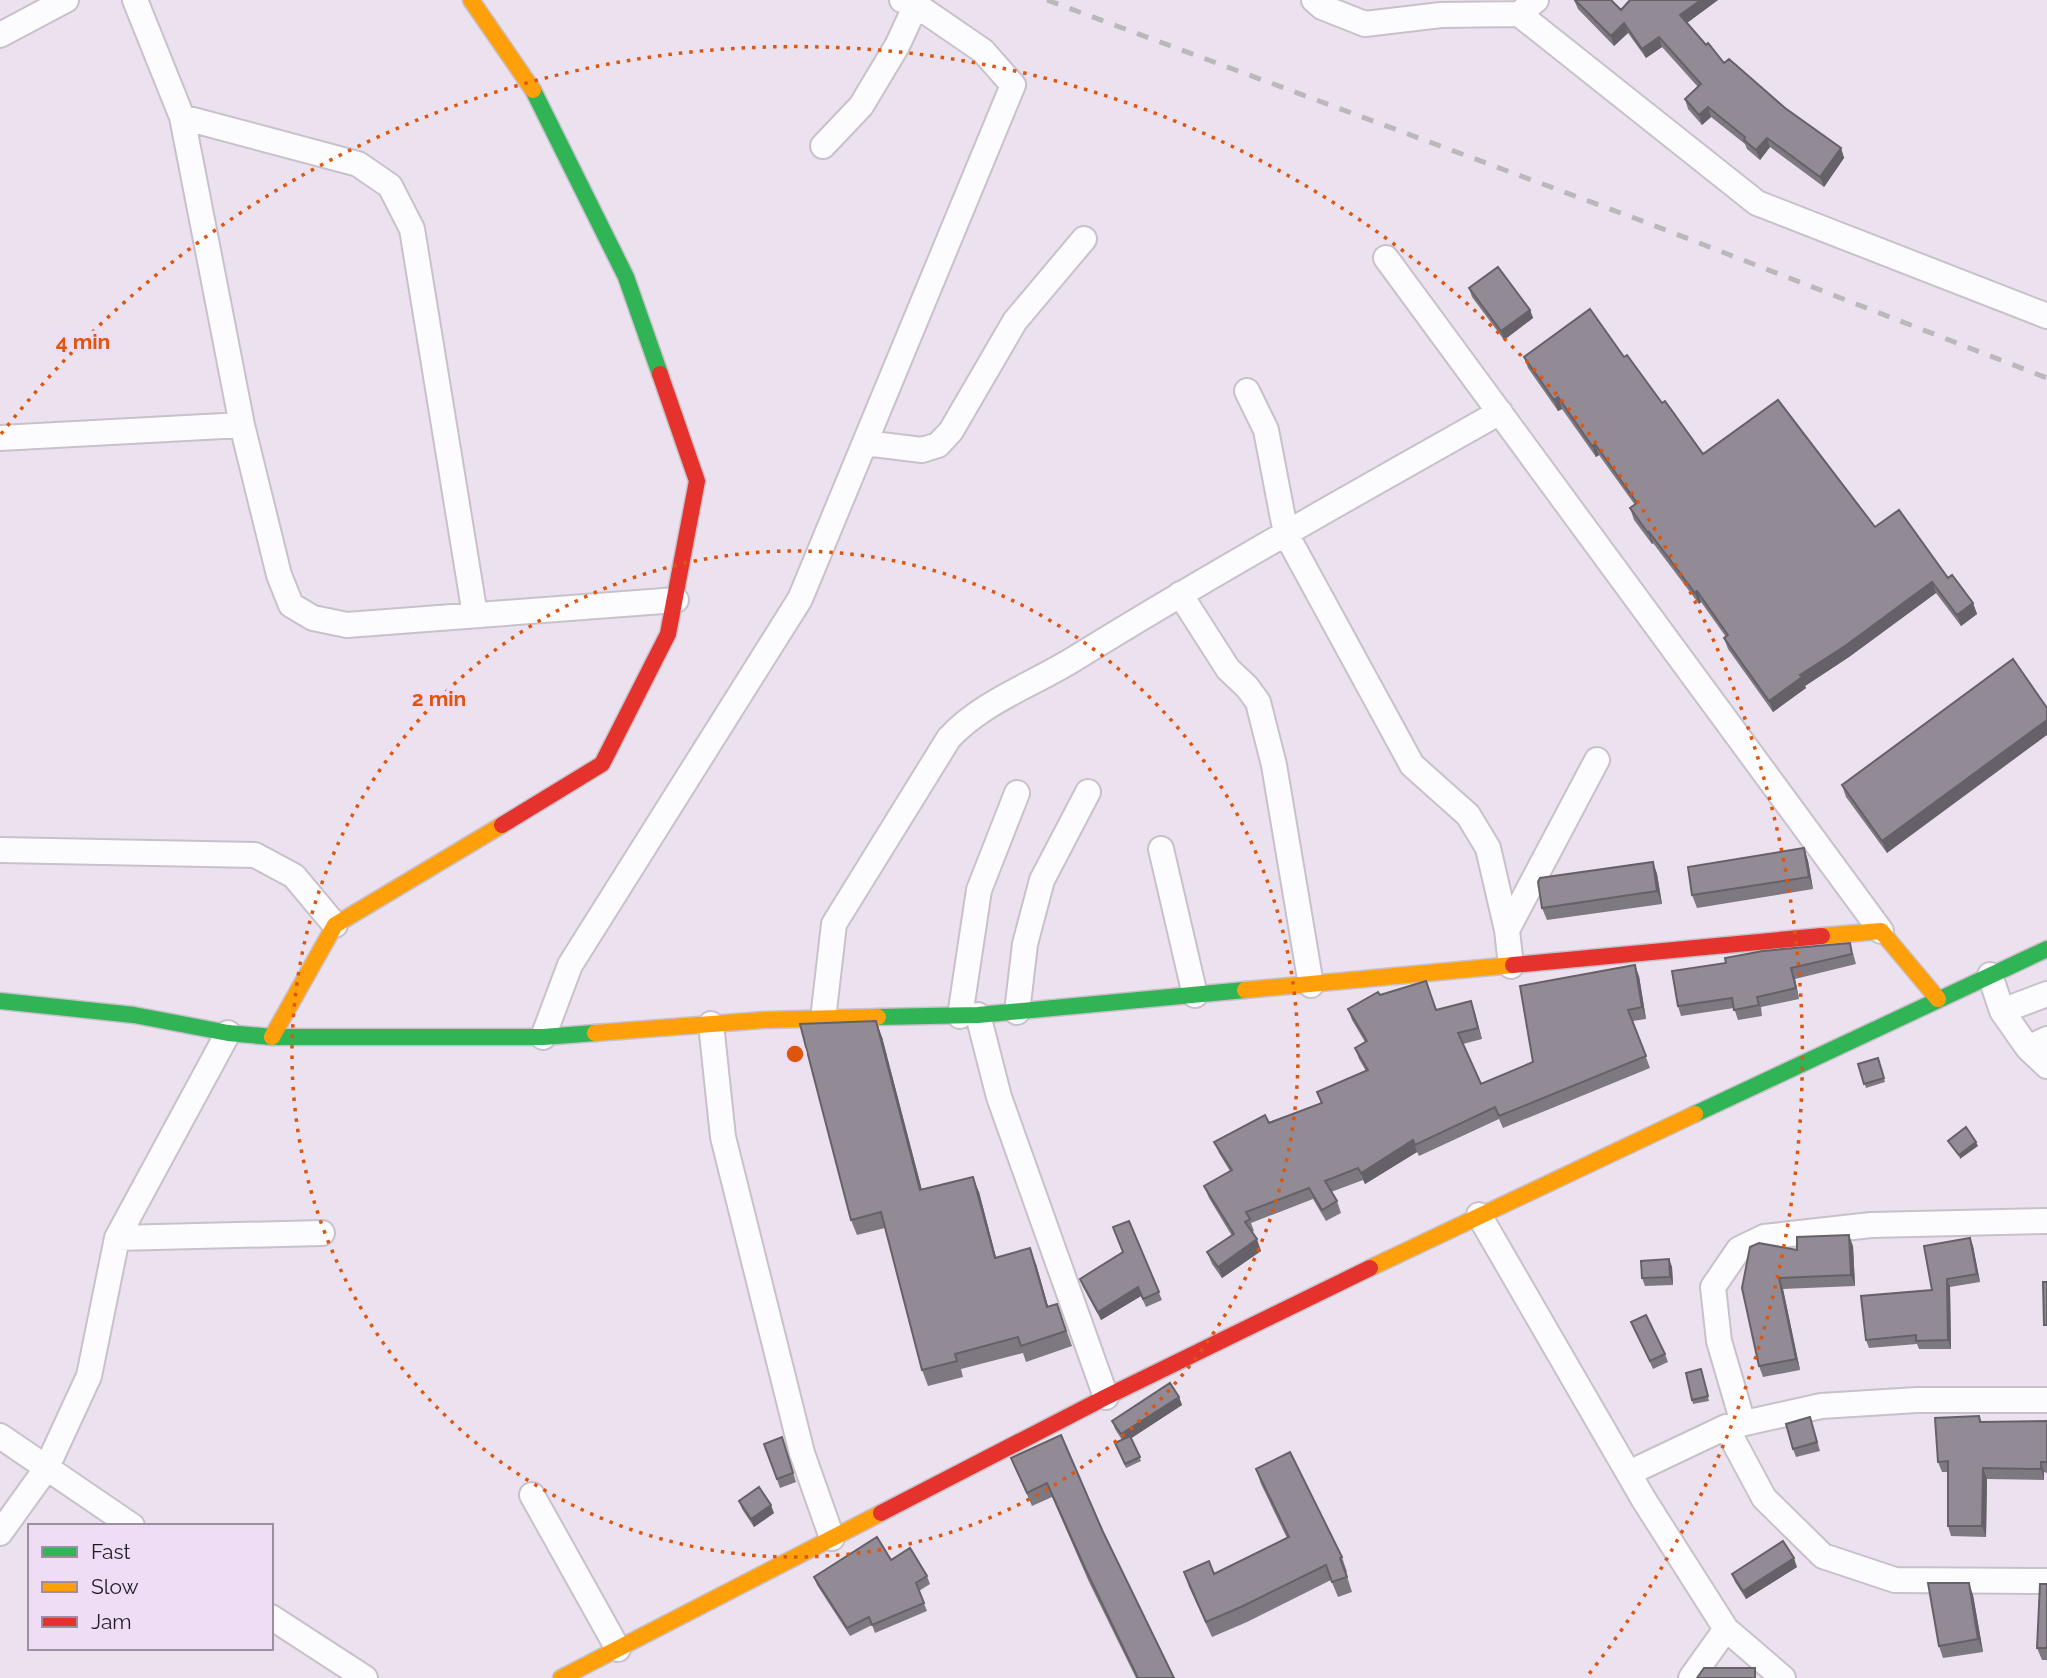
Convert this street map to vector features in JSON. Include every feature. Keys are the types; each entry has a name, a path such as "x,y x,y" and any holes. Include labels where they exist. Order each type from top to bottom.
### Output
{"street":[{"path":"0,35 66,0"},
{"path":"135,0 182,117 242,425 279,575 291,605 313,618 347,625 676,600"},
{"path":"272,1037 335,925 602,764 668,634 676,600 697,481 626,277 531,85 471,0"},
{"path":"1314,0 1322,8 1365,24 1527,7 1757,203 2047,316"},
{"path":"543,1037 570,965 800,599 1013,85 983,51 909,2 897,46 860,106 823,146"},
{"path":"182,117 358,164 390,186 411,229 475,615"},
{"path":"865,443 922,450 938,445 951,431 1015,321 1084,239"},
{"path":"1387,258 1881,931 1938,999"},
{"path":"1247,391 1266,430 1286,534 1412,765 1468,815 1488,848 1507,930 1511,966"},
{"path":"823,1019 834,924 949,738 961,725 975,714 1054,671 1180,594 1500,412"},
{"path":"0,438 242,425"},
{"path":"1180,594 1228,669 1258,702 1274,765 1311,985"},
{"path":"1507,930 1597,760"},
{"path":"1017,1012 1025,944 1042,880 1087,792"},
{"path":"1017,793 979,890 969,1015 1106,1397"},
{"path":"1161,849 1195,995"},
{"path":"0,850 255,855 294,876 335,925"},
{"path":"0,1001 134,1015 228,1033 272,1037 543,1037 711,1024 1017,1012 1881,931"},
{"path":"561,1678 1106,1397 1479,1215 2047,949"},
{"path":"1990,975 2003,1012 2038,1043 2047,1066"},
{"path":"2003,1012 2047,994"},
{"path":"711,1024 723,1137 802,1452 832,1538"},
{"path":"0,1533 46,1469 89,1376 117,1238 228,1033"},
{"path":"1479,1215 1629,1473 1726,1629 1783,1678"},
{"path":"2047,1221 1871,1224 1764,1237 1739,1249 1713,1287 1719,1341 1735,1425 1764,1498 1824,1556 1895,1580 2047,1581"},
{"path":"117,1238 322,1233"},
{"path":"1629,1473 1735,1425 1821,1406 1917,1400 2047,1400"},
{"path":"0,1436 129,1524"},
{"path":"532,1495 618,1648"},
{"path":"273,1618 365,1678"},
{"path":"1691,1678 1726,1629"}],"building":[{"path":"1575,0 1611,0 1621,10 1630,0 1701,0 1680,15 1706,45 1708,43 1724,63 1729,59 1785,108 1841,148 1820,177 1767,138 1756,150 1744,140 1745,137 1708,107 1699,115 1685,99 1701,84 1659,37 1642,49 1624,23 1611,36"},
{"path":"1498,267 1530,310 1501,331 1469,288"},
{"path":"1590,309 1624,357 1627,355 1662,403 1665,401 1703,454 1778,400 1875,527 1899,510 1948,578 1952,575 1973,603 1957,615 1932,582 1845,646 1800,675 1802,677 1769,701 1724,638 1728,635 1697,591 1695,593 1630,508 1637,503 1595,444 1592,446 1558,397 1554,400 1524,357"},
{"path":"2013,659 2047,708 2047,720 1882,841 1842,785"},
{"path":"1804,848 1809,877 1692,895 1688,867"},
{"path":"1653,862 1657,891 1542,908 1538,882 1540,878"},
{"path":"1850,943 1852,954 1791,968 1796,988 1757,997 1759,1005 1734,1010 1732,998 1678,1006 1672,971 1726,963 1725,958 1763,951"},
{"path":"1635,965 1642,1007 1628,1010 1646,1056 1499,1116 1495,1107 1415,1145 1413,1140 1361,1173 1358,1168 1325,1181 1337,1201 1322,1210 1309,1188 1246,1212 1250,1219 1245,1222 1257,1239 1218,1267 1207,1252 1234,1234 1204,1186 1232,1170 1214,1142 1265,1115 1269,1123 1322,1103 1317,1092 1368,1070 1355,1048 1367,1041 1348,1009 1378,992 1380,995 1426,981 1436,1010 1471,1001 1478,1028 1458,1033 1481,1084 1533,1062 1520,986"},
{"path":"876,1021 920,1190 973,1177 995,1258 1030,1248 1047,1307 1057,1304 1066,1331 1021,1346 1018,1337 955,1354 957,1361 922,1370 881,1212 851,1220 800,1024"},
{"path":"1878,1058 1884,1078 1864,1084 1858,1064"},
{"path":"1966,1127 1976,1142 1959,1155 1948,1141"},
{"path":"1129,1221 1159,1292 1143,1299 1138,1287 1098,1312 1080,1279 1123,1252 1113,1227"},
{"path":"1849,1235 1851,1275 1779,1278 1796,1359 1759,1366 1742,1288 1750,1247 1759,1243 1797,1250 1797,1237"},
{"path":"1970,1238 1977,1274 1947,1279 1948,1340 1916,1341 1916,1335 1866,1340 1861,1296 1932,1290 1924,1246"},
{"path":"1669,1259 1670,1277 1642,1278 1641,1261"},
{"path":"2043,1282 2047,1282 2047,1325 2044,1325"},
{"path":"1646,1315 1665,1354 1650,1361 1631,1322"},
{"path":"1701,1369 1708,1396 1692,1400 1686,1373"},
{"path":"1170,1383 1179,1397 1121,1434 1112,1421"},
{"path":"1979,1416 1980,1422 2047,1421 2047,1462 2041,1462 2041,1469 1983,1468 1982,1526 1948,1526 1948,1461 1938,1462 1935,1418"},
{"path":"1810,1417 1817,1442 1793,1449 1786,1424"},
{"path":"1061,1435 1103,1532 1174,1678 1138,1678 1047,1483 1027,1493 1011,1458"},
{"path":"1130,1436 1140,1457 1125,1464 1115,1443"},
{"path":"782,1437 793,1473 777,1479 764,1444"},
{"path":"1290,1452 1342,1557 1340,1558 1347,1577 1332,1582 1326,1565 1206,1622 1184,1572 1209,1561 1214,1574 1289,1537 1256,1469"},
{"path":"759,1487 771,1505 751,1519 739,1501"},
{"path":"877,1537 891,1560 910,1548 927,1576 916,1583 924,1603 872,1625 869,1617 847,1628 814,1577"},
{"path":"1783,1541 1794,1558 1743,1591 1732,1574"},
{"path":"1928,1583 1969,1583 1978,1639 1939,1646"},
{"path":"2040,1584 2047,1584 2047,1648 2037,1648"},
{"path":"1704,1668 1755,1668 1755,1678 1697,1678"}],"railway":[{"path":"1047,0 1645,222 2047,378"}],"traffic: fast":[{"path":"533,90 626,277 660,374"},
{"path":"1695,1114 2047,949"},
{"path":"878,1017 978,1015 1245,990"},
{"path":"0,1001 134,1015 228,1033 272,1037 543,1037 595,1033"}],"traffic: slow":[{"path":"471,0 533,90"},
{"path":"272,1037 335,925 502,825"},
{"path":"1822,936 1881,931 1938,999"},
{"path":"1245,990 1513,965"},
{"path":"595,1033 764,1020 878,1017"},
{"path":"1370,1268 1695,1114"},
{"path":"561,1678 881,1513"}],"traffic: jam":[{"path":"502,825 602,764 668,634 697,481 660,374"},
{"path":"1513,965 1822,936"},
{"path":"881,1513 1106,1397 1370,1268"}]}
